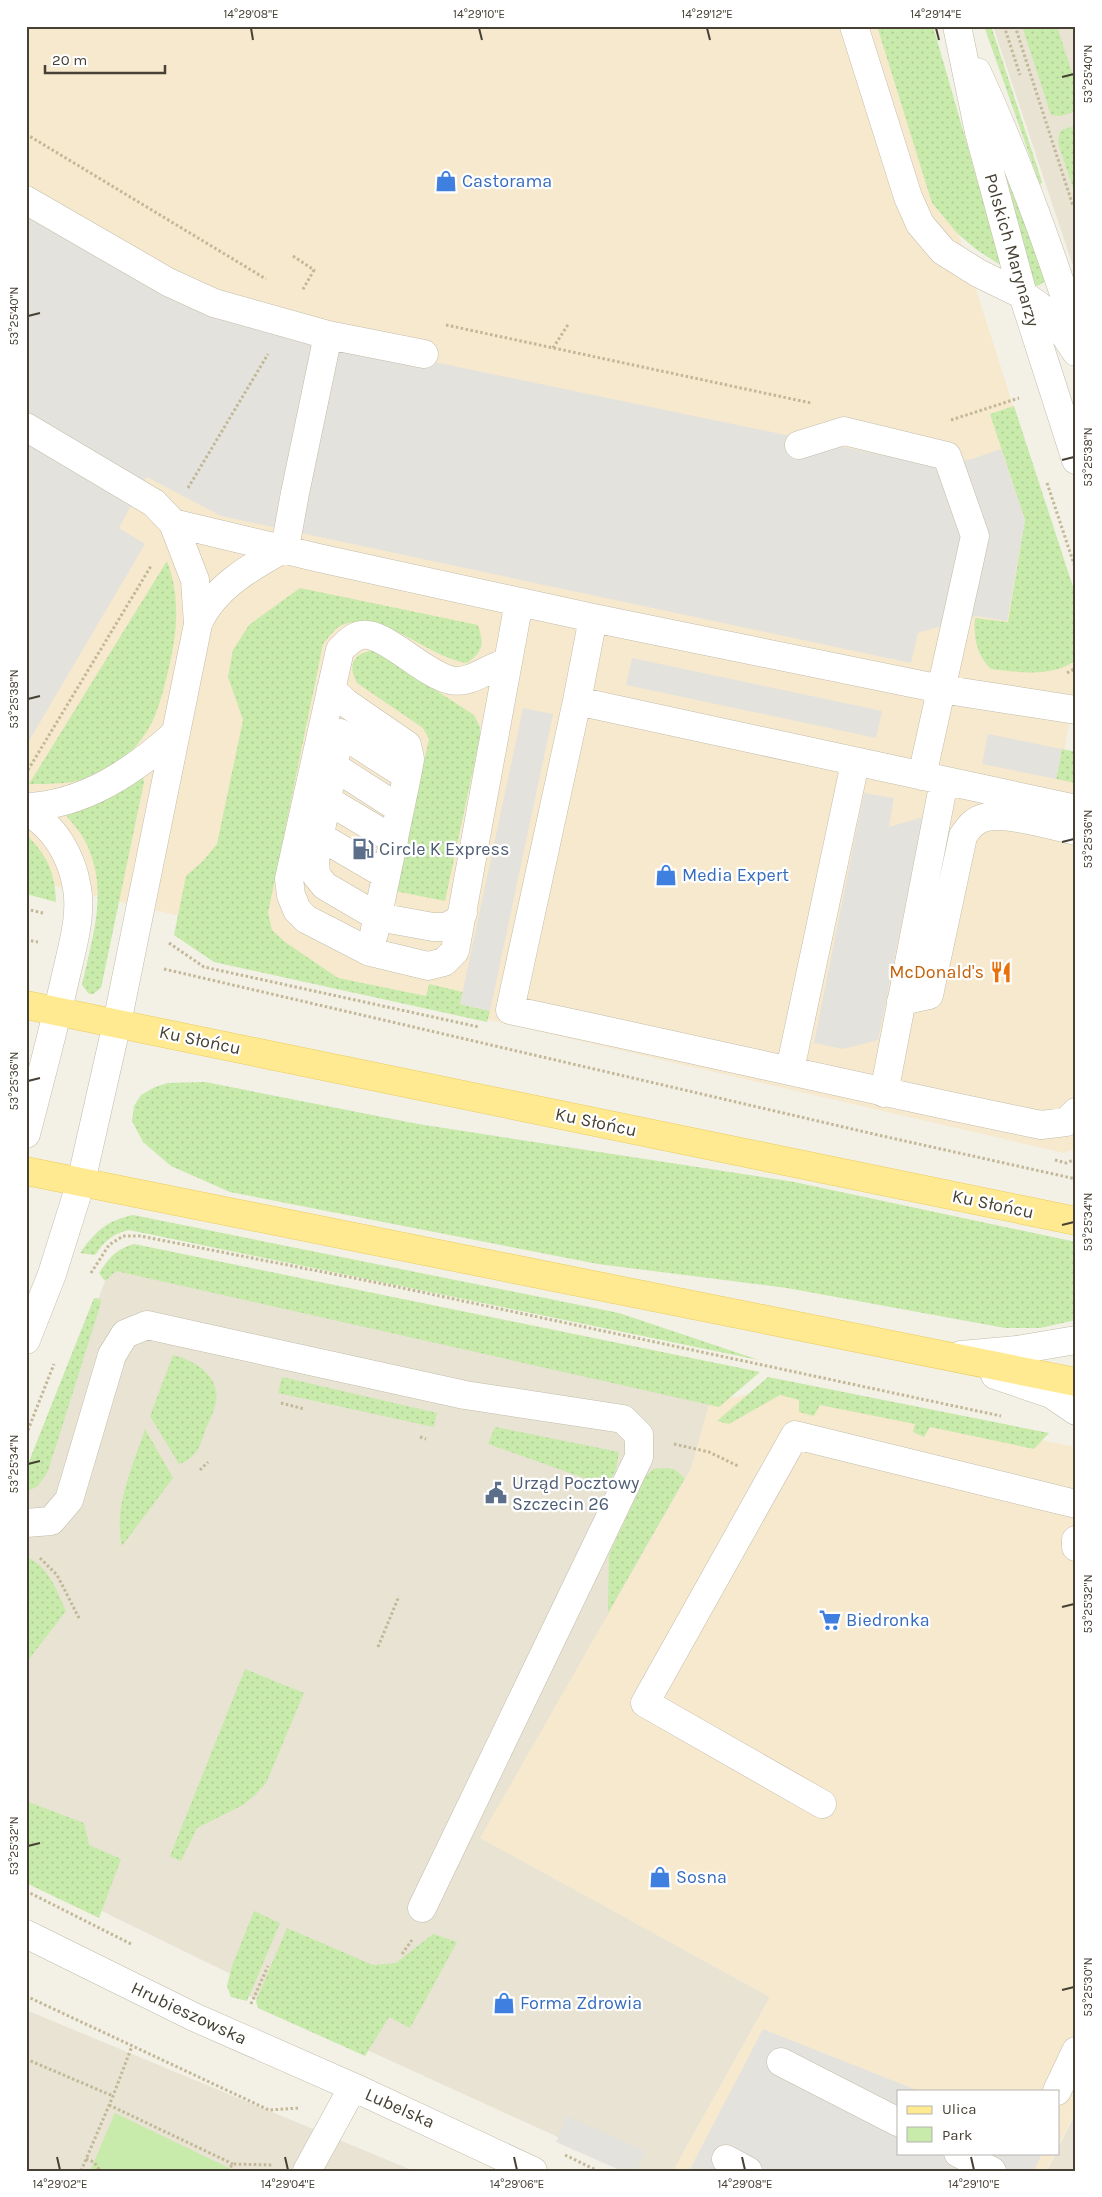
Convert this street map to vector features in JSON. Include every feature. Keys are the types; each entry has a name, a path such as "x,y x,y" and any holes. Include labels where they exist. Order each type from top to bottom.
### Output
{"main road":[{"name":"Ku Słońcu","path":"26,1005 1076,1221"},
{"path":"26,1171 1076,1382"}],"street":[{"path":"854,26 908,197 920,224 943,251 978,273 1023,295 1038,305 1056,322 1076,352"},
{"name":"Polskich Marynarzy","path":"959,31 978,132 1023,295 1076,460"},
{"name":"Polskich Marynarzy","path":"959,31 1003,127 1060,280 1076,331"},
{"path":"26,200 168,282 214,303 328,335 424,354"},
{"path":"198,624 208,606 228,586 258,564 285,548 328,335"},
{"path":"26,427 154,503 173,523 195,580 198,624 117,1023 81,1182 52,1274 26,1340"},
{"path":"800,445 844,431 947,456 975,536 941,689 933,779 901,1001 884,1093"},
{"path":"173,523 285,548 320,558 594,618 941,689 1076,710"},
{"path":"338,696 289,879 291,895 297,910 306,919 370,952 428,966 444,962 455,951 463,913 519,602"},
{"path":"594,618 510,1010 790,1070 884,1093 1041,1125 1066,1122 1076,1112"},
{"path":"463,913 457,920 446,927 433,927 378,917 325,886 316,875 315,860 319,836 340,733 338,696 340,650 349,641 362,635 381,638 430,673 451,680 465,680 508,662"},
{"path":"338,696 407,745 410,759 370,952"},
{"path":"577,701 1076,809"},
{"path":"340,733 407,776"},
{"path":"26,806 46,805 76,798 135,768 176,734"},
{"path":"790,1070 855,762"},
{"path":"333,766 400,809"},
{"path":"327,800 394,840"},
{"path":"26,811 47,827 61,843 70,863 77,888 77,912 72,947 58,1011 26,1134"},
{"path":"901,1001 929,995 963,836 972,824 987,817 1009,817 1076,831"},
{"path":"319,836 386,875"},
{"path":"26,1523 51,1521 69,1500 112,1355 125,1334 147,1325 465,1395 624,1419 639,1435 639,1457 422,1908"},
{"path":"932,1354 951,1355 1000,1352 1076,1340"},
{"path":"932,1354 1052,1394 1076,1411"},
{"path":"822,1804 645,1703 795,1435 1076,1504"},
{"path":"1076,1540 1076,1547"},
{"name":"Hrubieszowska","path":"26,1934 194,2017 353,2087"},
{"path":"1057,2090 1076,2051"},
{"path":"781,2062 897,2121"},
{"name":"Lubelska","path":"307,2171 353,2087 533,2171"},
{"path":"960,2154 992,2171"}],"path":[{"path":"1015,26 1076,214"},
{"path":"26,134 269,281"},
{"path":"300,294 310,296"},
{"path":"553,348 569,322"},
{"path":"436,323 814,403"},
{"path":"947,422 1020,398"},
{"path":"164,942 171,944 204,966"},
{"path":"167,970 1076,1179"},
{"path":"90,1274 109,1244 123,1236 140,1236 380,1283 1005,1417"},
{"path":"281,1403 304,1409"},
{"path":"639,1435 709,1452 769,1480"},
{"path":"420,1437 426,1439"},
{"path":"200,1470 208,1462"},
{"path":"571,1484 583,1488"},
{"path":"36,1556 57,1575 80,1620"},
{"path":"378,1647 399,1596"},
{"path":"254,1999 268,1966"},
{"path":"26,1996 269,2110 303,2108 337,2116"},
{"path":"81,2171 114,2096 132,2046"},
{"path":"26,2059 114,2096"},
{"path":"110,2105 233,2164 279,2166"},
{"path":"86,2159 94,2162 100,2171"},
{"path":"227,2171 233,2164"}],"shaded area":[{"path":"26,26 892,26 1076,603 1076,684 1062,764 1076,767 1076,1148 1064,1153 230,960 237,930 26,879"},
{"path":"993,26 1076,26 1076,275"},
{"path":"26,196 237,314 348,344 935,466 972,459 1001,449 1025,520 1007,621 976,616 918,633 911,663 221,516 147,477 119,528 145,544 26,746"},
{"path":"632,658 882,711 876,738 626,685"},
{"path":"523,708 553,714 490,1011 460,1004"},
{"path":"988,734 1062,749 1056,779 982,764"},
{"path":"864,793 894,798 889,827 923,817 878,1040 843,1049 814,1043"},
{"path":"110,1268 710,1402 691,1469 481,1838 770,1997 673,2171 632,2171 238,1991 243,1980 26,1874 26,1492"},
{"path":"775,1389 1076,1447 1076,2110 1060,2142 1060,2090 897,2090 897,2154 1054,2154 1046,2171 673,2171 770,1997 480,1838 691,1469 710,1402"},
{"path":"26,2010 414,2171 26,2171"},
{"path":"763,2029 916,2090 897,2090 897,2154 1042,2154 1034,2171 689,2171"},
{"path":"1076,2112 1076,2171 1047,2171 1056,2154 1060,2154 1060,2144"},
{"path":"567,2116 645,2151 636,2171 622,2171 556,2142"}],"green space":[{"path":"877,26 933,26 1002,266 977,250 958,234 932,203"},
{"path":"984,26 991,26 1042,182 1040,185"},
{"path":"1022,26 1057,26 1076,85 1076,111 1061,116 1051,115"},
{"path":"990,125 1048,279 1038,286 1032,285"},
{"path":"1076,125 1076,197 1058,143 1060,131"},
{"path":"1014,406 1076,596 1076,660 1067,666 1046,672 991,669 982,658 975,639 975,618 1008,622 1025,520 990,414"},
{"path":"167,561 172,575 176,612 171,658 160,703 139,743 117,765 92,778 50,784 29,784"},
{"path":"300,588 478,625 482,642 480,651 467,663 436,652 389,628 373,623 358,622 339,626 323,644 268,913 272,930 285,942 338,978 426,996 429,984 463,992 460,1004 490,1011 487,1022 214,962 174,935 186,876 203,861 217,844 243,720 228,677 233,650 249,625"},
{"path":"374,650 474,715 480,727 480,737 445,901 395,891 429,739 423,728 357,683 352,670 354,661 361,654"},
{"path":"1062,749 1076,752 1076,783 1056,779"},
{"path":"139,776 143,778 144,782 101,988 93,994 89,994 82,985 97,911 96,875 92,857 84,839 65,814"},
{"path":"26,834 49,865 54,881 56,902 26,894"},
{"path":"205,1082 418,1124 794,1182 1076,1242 1076,1320 1040,1328 1005,1328 787,1288 598,1264 230,1192 171,1166 143,1142 132,1121 134,1106 141,1095 155,1087 168,1083"},
{"path":"133,1215 619,1313 759,1360 129,1230 109,1239 95,1255 80,1253 102,1228 116,1220"},
{"path":"134,1244 760,1372 719,1407 116,1271 105,1281 99,1273 106,1263 117,1252"},
{"path":"94,1298 100,1299 101,1303 48,1471 38,1486 26,1492 26,1469"},
{"path":"173,1355 190,1361 206,1372 215,1387 216,1396 215,1406 200,1445 190,1458 179,1464 150,1416"},
{"path":"282,1377 437,1413 434,1427 278,1393"},
{"path":"768,1377 1049,1433 1034,1449 930,1427 924,1437 913,1432 915,1424 820,1405 814,1416 799,1412 799,1400 780,1395 729,1424 717,1421"},
{"path":"495,1427 619,1452 616,1470 607,1486 488,1444"},
{"path":"145,1429 173,1478 122,1546 120,1516 122,1502"},
{"path":"653,1469 674,1469 685,1478 608,1613 609,1555 645,1477"},
{"path":"26,1557 41,1566 55,1587 66,1611 26,1663"},
{"path":"245,1669 304,1693 266,1783 243,1805 197,1828 181,1861 170,1856"},
{"path":"26,1801 84,1823 89,1845 121,1859 99,1918 26,1883"},
{"path":"254,1911 280,1923 247,2001 231,1997 227,1986 232,1966"},
{"path":"287,1928 373,1965 396,1963 433,1934 457,1942 410,2028 389,2017 365,2056 258,2008 256,2001"},
{"path":"115,2113 231,2169 235,2171 90,2171"}],"place":[{"name":"Castorama","path":"446,181"},
{"name":"Circle K Express","path":"363,849"},
{"name":"Media Expert","path":"666,875"},
{"name":"McDonald's","path":"1001,972"},
{"name":"Urząd Pocztowy Szczecin 26","path":"496,1493"},
{"name":"Biedronka","path":"830,1620"},
{"name":"Sosna","path":"660,1877"},
{"name":"Forma Zdrowia","path":"504,2003"}]}
